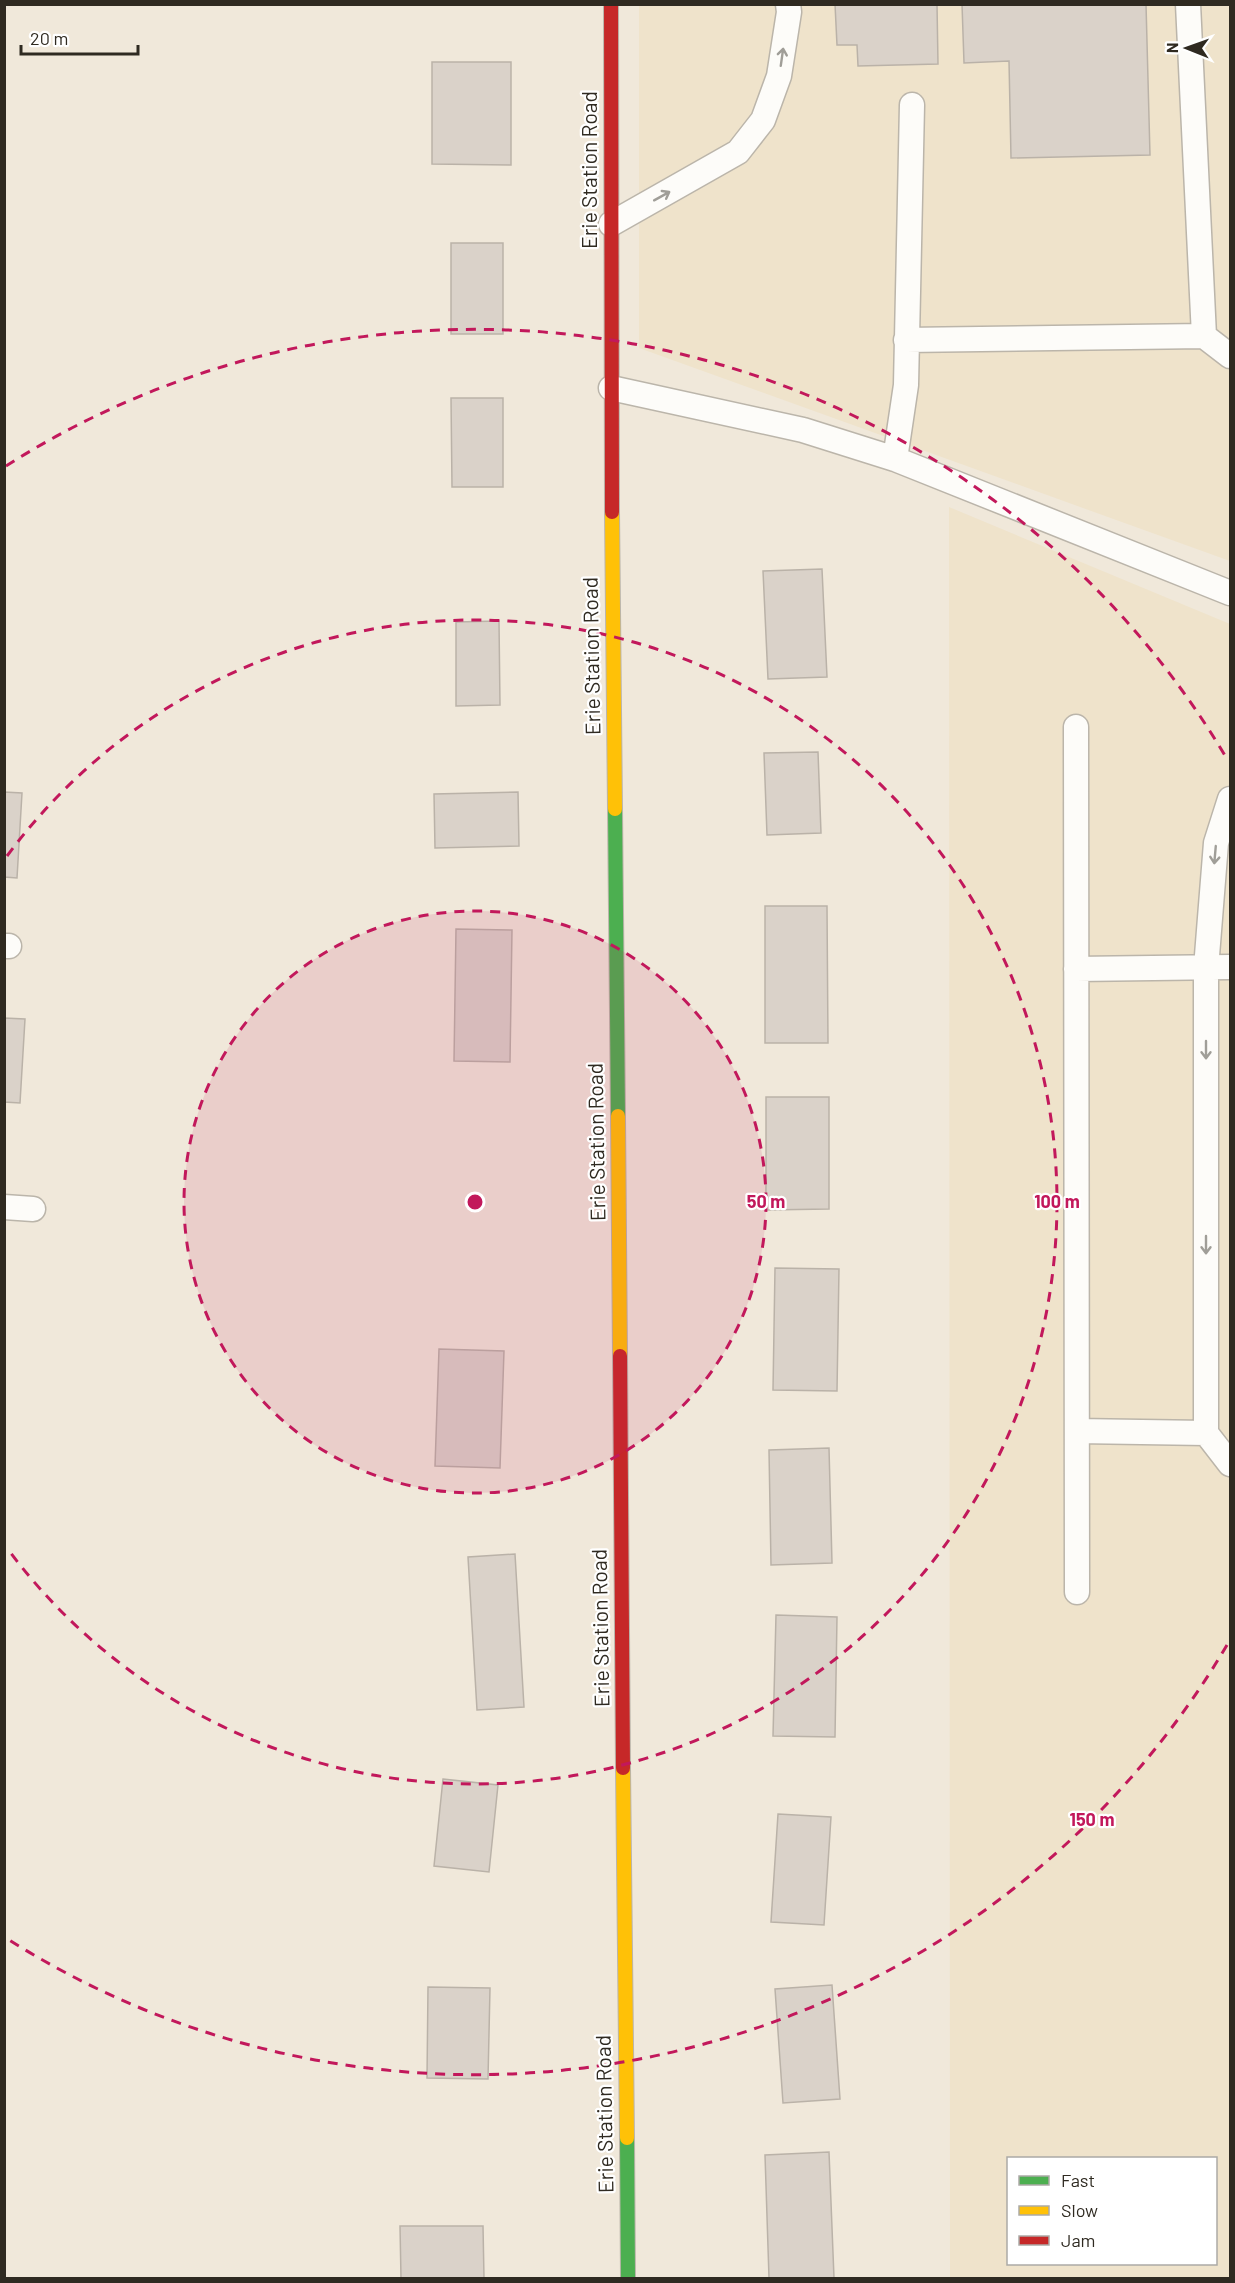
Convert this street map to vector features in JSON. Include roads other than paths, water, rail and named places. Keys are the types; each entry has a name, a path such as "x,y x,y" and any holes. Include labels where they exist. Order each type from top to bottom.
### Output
{"main road":[{"name":"Erie Station Road","path":"611,4 611,388 628,2278"}],"lane":[{"path":"611,224 738,152 764,120 779,76 789,12 788,4"},
{"path":"1188,4 1204,336"},
{"path":"895,459 906,385 912,105"},
{"path":"906,340 1204,336 1230,356"},
{"path":"611,388 803,430 895,459 1230,593"},
{"path":"1076,727 1077,1592"},
{"path":"1230,799 1216,843 1206,968 1206,1433 1230,1464"},
{"path":"1077,969 1230,967"},
{"path":"4,1207 33,1209"},
{"path":"1077,1431 1206,1433"}]}
